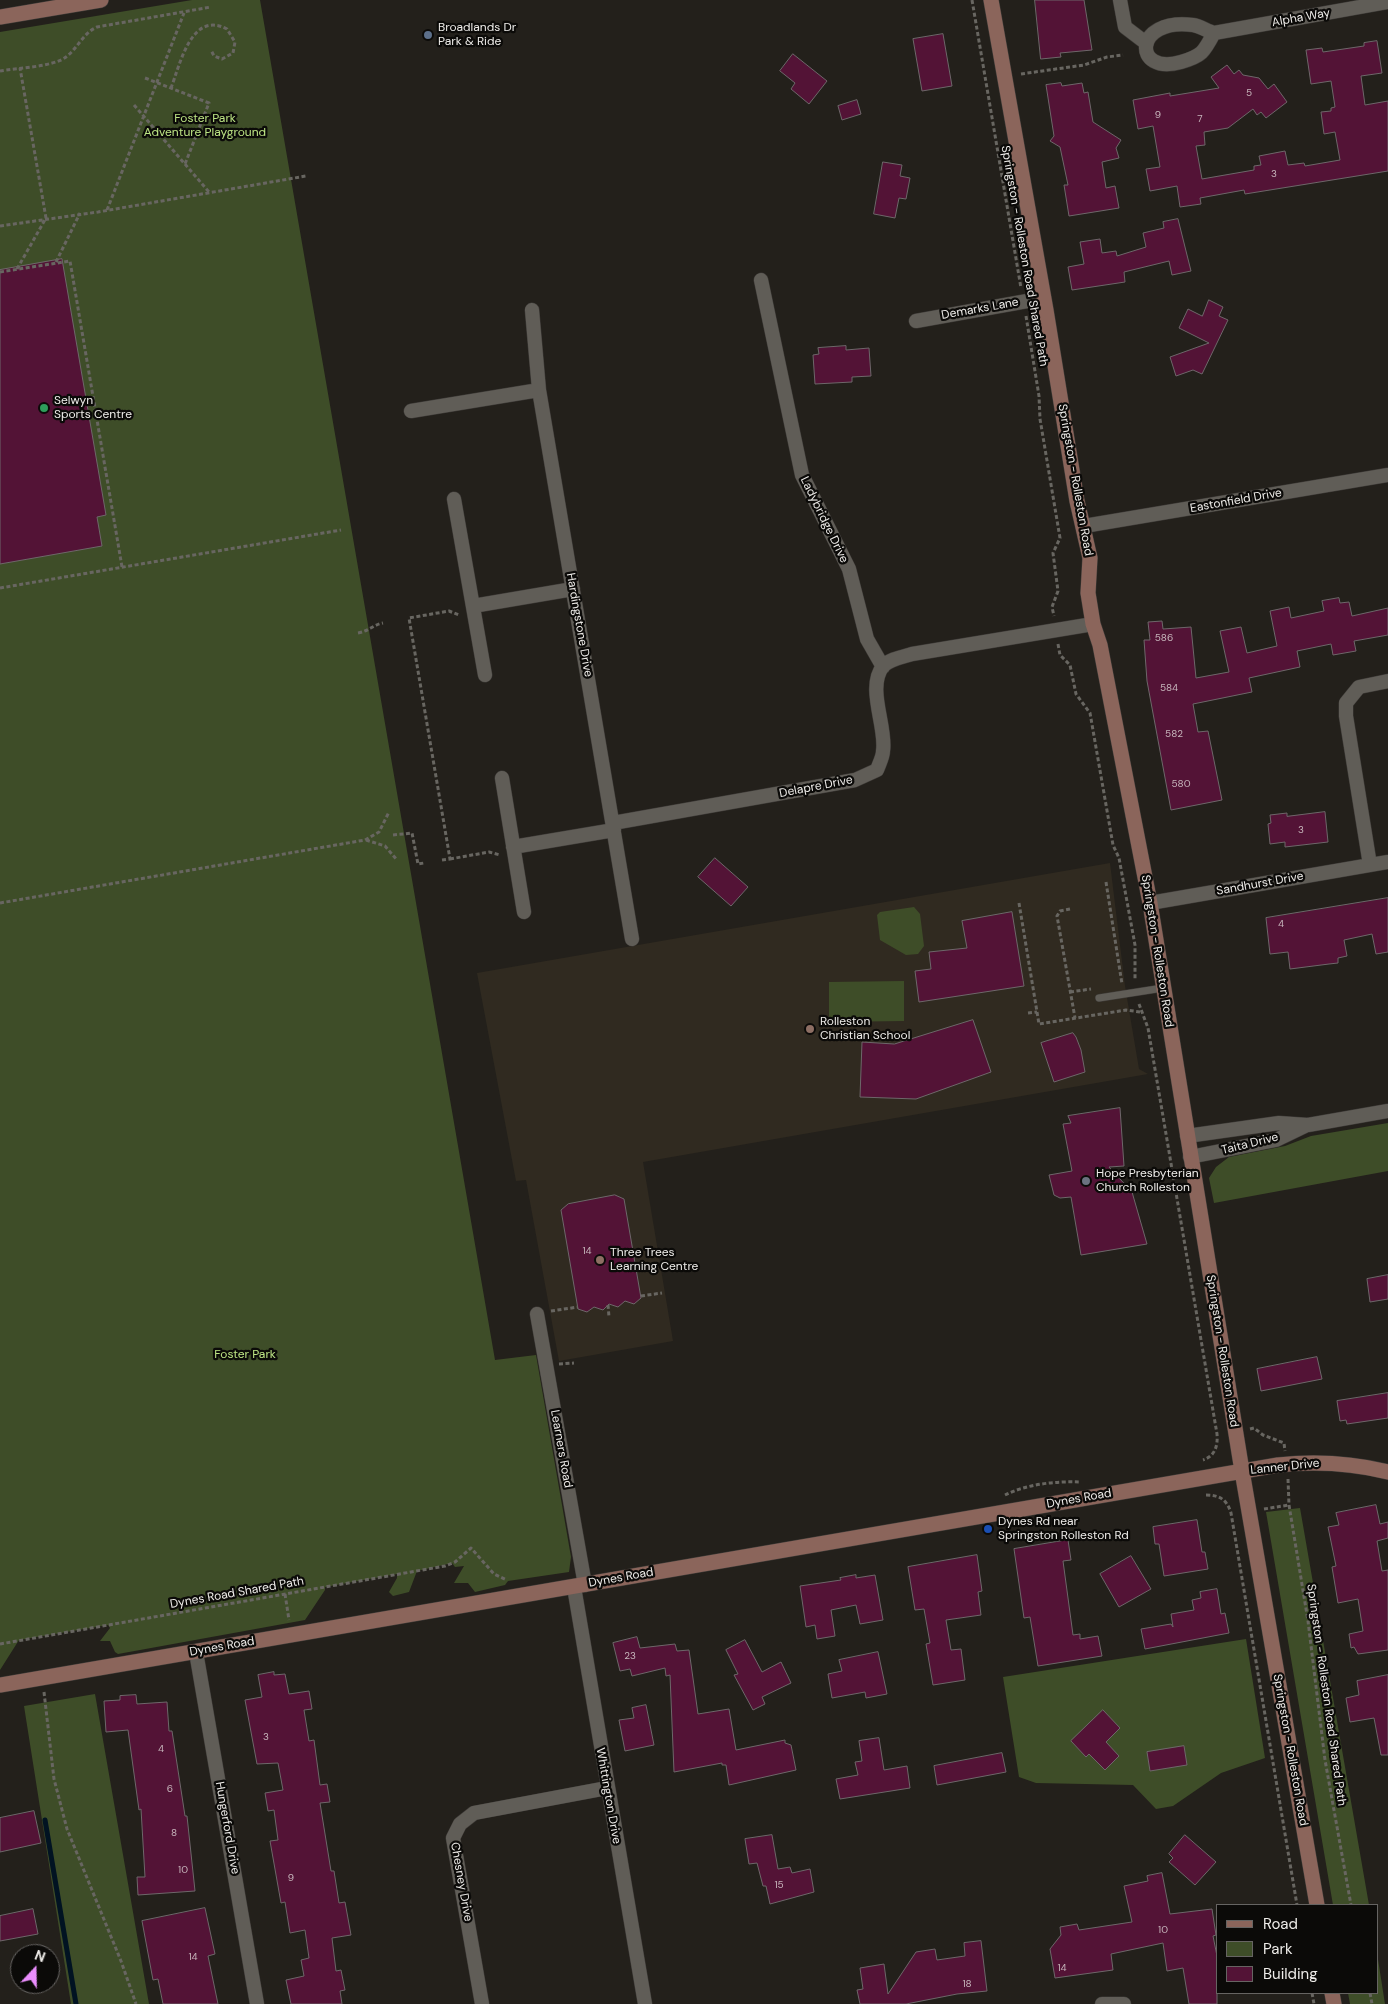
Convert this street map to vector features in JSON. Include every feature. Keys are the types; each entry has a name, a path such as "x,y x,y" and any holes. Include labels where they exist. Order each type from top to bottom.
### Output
{"main road":[{"path":"0,17 101,0"},
{"name":"Springston - Rolleston Road","path":"991,0 1044,298 1077,501 1090,558 1088,593 1093,624 1100,645 1150,903 1242,1471 1317,1904"},
{"name":"Lanner Drive","path":"1242,1471 1311,1462 1350,1464 1388,1472"},
{"name":"Dynes Road","path":"0,1685 1242,1471"}],"street":[{"path":"1120,0 1125,27 1146,43 1148,56 1156,62 1173,64 1197,57 1204,50 1214,33"},
{"name":"Alpha Way","path":"1146,43 1151,32 1167,26 1193,25 1214,33 1388,2"},
{"name":"Ladybridge Drive","path":"761,280 802,475 848,569 867,639 883,667"},
{"name":"Demarks Lane","path":"916,321 1044,298"},
{"name":"Hardingstone Drive","path":"532,310 539,390 632,939"},
{"path":"411,411 539,390"},
{"name":"Eastonfield Drive","path":"1084,526 1388,475"},
{"path":"454,499 485,676"},
{"path":"472,606 573,589"},
{"path":"883,667 891,660 912,654 1093,624"},
{"name":"Delapre Drive","path":"508,851 614,827 855,780 877,770 884,752 877,697 878,681 883,667"},
{"path":"1370,865 1346,716 1346,703 1359,686 1388,681"},
{"path":"502,778 508,851 524,912"},
{"name":"Sandhurst Drive","path":"1150,903 1388,862"},
{"name":"Taita Drive","path":"1187,1136 1279,1123 1308,1125 1388,1111"},
{"name":"Taita Drive","path":"1190,1157 1276,1140 1308,1125"},
{"name":"Learners Road","path":"542,1313 579,1586"},
{"name":"Whittington Drive","path":"579,1586 607,1788 645,2004"},
{"name":"Hungerford Drive","path":"196,1652 257,2004"},
{"name":"Chesney Drive","path":"482,2004 454,1838 460,1824 474,1813 607,1788"},
{"path":"1102,2004 1124,2004"}],"lane":[{"path":"1099,998 1164,988"}],"path":[{"name":"Springston - Rolleston Road Shared Path","path":"972,0 1024,302 1039,396 1040,419 1060,538 1052,558 1058,591 1052,607 1060,655 1070,665 1076,694 1090,713 1113,845 1118,858 1135,945 1135,975"},
{"path":"0,72 61,60 72,51 86,34 97,27 211,8"},
{"path":"107,210 185,12"},
{"path":"171,88 195,33 203,27 214,25 227,29 235,42 233,53 222,59 214,56 211,50"},
{"path":"1021,74 1084,65 1107,56 1123,56"},
{"path":"17,269 46,218 20,68"},
{"path":"145,78 209,103 186,164"},
{"path":"134,106 210,192"},
{"path":"0,227 306,176"},
{"path":"56,263 80,213"},
{"path":"0,272 70,261 122,567"},
{"path":"0,588 341,530"},
{"path":"450,859 409,618 449,611 462,616"},
{"path":"358,633 368,632 375,624 383,623"},
{"path":"0,903 365,840 379,832 389,812"},
{"path":"393,835 412,832 418,864 424,863"},
{"path":"365,840 385,846 397,860"},
{"path":"442,860 489,852 508,851"},
{"path":"1106,882 1126,1010"},
{"path":"1018,903 1040,1024 1126,1010 1140,1012 1145,1017 1217,1434"},
{"path":"1070,909 1060,911 1058,916 1075,1018"},
{"path":"1028,1013 1037,1012"},
{"path":"641,1296 662,1293"},
{"path":"608,1305 609,1317"},
{"path":"542,1313 578,1307"},
{"path":"1254,1428 1263,1435 1284,1443"},
{"name":"Springston - Rolleston Road Shared Path","path":"1289,1486 1289,1505 1308,1621 1324,1760 1351,1904"},
{"path":"1205,1493 1206,1495 1217,1496 1224,1500 1231,1513 1297,1904"},
{"path":"1264,1509 1289,1505"},
{"name":"Dynes Road Shared Path","path":"0,1644 445,1566 455,1562 472,1548"},
{"path":"285,1594 292,1635"},
{"path":"41,1691 46,1695 52,1763 67,1829 122,1961 136,2004"}],"shaded area":[{"name":"Rolleston Christian School","path":"1110,863 1125,986 1139,1069 1148,1074 643,1162 673,1341 559,1361 526,1180 516,1181 477,973"}],"green space":[{"name":"Foster Park","path":"192,0 260,0 495,1360 536,1355 571,1557 569,1572 508,1581 505,1585 475,1592 468,1583 454,1583 464,1566 455,1567 452,1563 417,1571 409,1592 393,1596 389,1592 397,1578 397,1574 325,1587 325,1590 305,1620 118,1654 115,1652 110,1641 100,1641 110,1628 108,1625 19,1640 0,1670 0,32"},
{"path":"914,907 920,914 924,946 918,954 906,955 880,940 877,915 880,912"},
{"path":"904,981 904,1021 829,1022 829,982"},
{"path":"1388,1123 1388,1171 1214,1203 1209,1178 1216,1167 1229,1157 1285,1146 1311,1136"},
{"path":"1300,1508 1369,1904 1333,1904 1266,1512"},
{"path":"1246,1639 1265,1758 1221,1773 1173,1806 1156,1809 1133,1785 1036,1783 1019,1777 1003,1677"},
{"path":"95,1694 149,2004 71,2004 24,1706"},
{"path":"1378,1959 1385,2004 1350,2004 1348,1994 1378,1994"}],"building":[{"path":"1035,0 1084,0 1092,50 1060,53 1061,57 1041,59"},
{"path":"943,34 952,86 922,91 913,39"},
{"path":"1377,41 1382,73 1361,76 1365,105 1388,101 1388,171 1245,194 1244,190 1200,198 1201,204 1180,207 1177,186 1150,191 1146,169 1160,167 1153,126 1138,129 1133,100 1170,93 1170,96 1219,88 1211,77 1227,65 1234,74 1239,70 1243,75 1259,78 1268,89 1274,84 1287,102 1266,118 1261,112 1257,115 1253,109 1228,128 1204,132 1205,145 1196,146 1202,179 1254,170 1254,166 1261,165 1259,156 1285,151 1288,165 1304,163 1305,166 1340,160 1335,132 1324,134 1321,112 1331,111 1331,108 1335,107 1331,81 1311,84 1306,50 1322,48 1323,52 1364,46 1364,43"},
{"path":"793,54 827,81 809,104 791,89 795,83 780,71"},
{"path":"1061,83 1062,86 1082,83 1084,93 1088,92 1093,122 1121,140 1116,148 1119,158 1102,162 1106,188 1115,186 1119,208 1069,216 1064,185 1068,185 1060,147 1050,141 1054,136 1046,85"},
{"path":"857,100 861,114 842,120 838,106"},
{"path":"883,162 902,165 900,176 910,178 906,199 899,198 895,218 874,214"},
{"path":"1178,219 1191,271 1172,275 1169,261 1124,272 1125,282 1072,290 1068,267 1084,264 1080,242 1100,239 1102,253 1116,251 1117,256 1146,247 1143,233 1164,228 1163,222"},
{"name":"Selwyn Sports Centre","path":"62,259 106,515 97,517 102,546 0,564 0,270"},
{"path":"1209,300 1223,307 1219,316 1228,320 1202,374 1193,370 1176,376 1170,357 1209,343 1179,328 1188,309 1202,316"},
{"path":"846,346 846,350 869,348 871,376 852,377 852,382 815,384 813,355 819,354 818,348"},
{"path":"1339,598 1340,603 1349,602 1352,616 1388,608 1388,635 1354,641 1356,651 1333,655 1331,644 1297,651 1300,667 1249,678 1252,692 1193,704 1198,732 1208,731 1222,800 1171,810 1147,681 1144,640 1150,640 1148,622 1162,621 1163,629 1191,627 1196,678 1229,672 1220,631 1241,627 1247,653 1277,646 1270,611 1289,607 1291,618 1324,611 1322,601"},
{"path":"1325,812 1328,842 1285,847 1285,842 1270,844 1268,824 1271,823 1270,815 1287,813 1287,816"},
{"path":"715,858 748,887 731,906 698,877"},
{"path":"1388,898 1388,952 1376,954 1372,934 1344,940 1347,956 1338,958 1338,963 1290,969 1288,952 1270,954 1266,918"},
{"path":"1012,912 1024,986 919,1002 915,971 931,969 929,952 967,948 962,921"},
{"path":"973,1020 991,1072 916,1099 860,1097 862,1042 894,1044"},
{"path":"1073,1033 1081,1050 1085,1072 1054,1082 1041,1043"},
{"name":"Hope Presbyterian Church Rolleston","path":"1120,1108 1124,1166 1109,1167 1132,1192 1147,1244 1081,1255 1071,1197 1060,1198 1054,1195 1049,1175 1072,1171 1063,1124 1071,1123 1068,1116"},
{"path":"615,1195 624,1199 641,1298 634,1304 625,1301 618,1307 609,1304 603,1310 594,1307 587,1312 578,1309 561,1210 568,1204"},
{"path":"1388,1275 1388,1299 1370,1302 1367,1279"},
{"path":"1317,1357 1322,1379 1261,1391 1257,1369"},
{"path":"1388,1393 1388,1418 1347,1424 1346,1420 1340,1421 1337,1401"},
{"path":"1376,1505 1380,1524 1388,1522 1388,1538 1377,1541 1382,1571 1388,1570 1388,1650 1358,1654 1354,1647 1351,1648 1349,1634 1363,1631 1358,1599 1338,1603 1332,1567 1336,1566 1328,1527 1339,1525 1336,1513"},
{"path":"1197,1520 1202,1552 1205,1552 1208,1569 1164,1576 1159,1544 1155,1544 1153,1527"},
{"path":"1068,1540 1071,1560 1063,1561 1073,1635 1080,1634 1080,1639 1098,1636 1102,1656 1038,1666 1030,1617 1024,1618 1014,1549"},
{"path":"977,1555 982,1591 978,1592 981,1615 946,1620 951,1650 961,1649 965,1680 933,1685 926,1644 930,1643 924,1609 915,1610 908,1567"},
{"path":"1131,1556 1151,1589 1119,1607 1100,1574"},
{"path":"856,1575 856,1578 875,1575 883,1620 860,1624 856,1605 831,1610 835,1636 817,1639 815,1625 806,1627 800,1586 841,1580 840,1578"},
{"path":"1217,1589 1221,1614 1225,1613 1229,1633 1145,1649 1141,1629 1171,1624 1173,1627 1171,1614 1194,1610 1192,1600 1201,1598 1200,1592"},
{"path":"637,1637 640,1648 675,1644 677,1651 689,1650 698,1714 729,1709 736,1750 785,1740 785,1743 791,1745 796,1770 729,1785 726,1765 722,1765 722,1763 674,1772 670,1675 666,1676 665,1668 632,1676 630,1669 620,1671 613,1643"},
{"path":"745,1640 762,1672 781,1662 791,1683 762,1697 765,1704 753,1710 734,1675 738,1674 726,1650"},
{"path":"878,1652 887,1694 866,1698 865,1692 832,1698 828,1674 842,1671 839,1660"},
{"path":"274,1672 274,1675 285,1674 289,1694 309,1691 312,1709 304,1710 309,1741 314,1740 320,1785 327,1784 330,1802 320,1803 331,1871 334,1871 339,1903 345,1902 351,1935 332,1938 336,1971 341,1970 345,1990 340,1991 342,2004 291,2004 286,1980 304,1976 301,1960 309,1958 305,1930 290,1933 285,1902 281,1903 270,1841 278,1840 274,1810 268,1811 265,1793 283,1790 278,1763 257,1764 245,1700 262,1697 258,1675"},
{"path":"1388,1675 1388,1755 1381,1755 1374,1718 1350,1722 1346,1698 1359,1695 1357,1681"},
{"path":"136,1695 137,1704 167,1702 169,1731 172,1731 185,1816 187,1816 195,1891 138,1895 137,1877 145,1877 141,1809 139,1810 128,1730 106,1732 104,1701 120,1700 120,1696"},
{"path":"646,1705 654,1745 625,1751 619,1720 634,1718 632,1708"},
{"path":"1103,1710 1120,1728 1106,1742 1119,1756 1105,1770 1089,1754 1086,1757 1071,1741"},
{"path":"879,1738 884,1770 907,1766 910,1788 840,1799 836,1779 858,1775 855,1762 862,1761 859,1741"},
{"path":"1184,1746 1187,1765 1150,1771 1147,1752"},
{"path":"1002,1753 1006,1772 937,1785 934,1766"},
{"path":"34,1811 41,1843 0,1852 0,1818"},
{"path":"772,1835 778,1869 790,1867 792,1873 810,1869 814,1892 770,1904 766,1886 763,1886 757,1863 749,1864 745,1839"},
{"path":"1185,1835 1216,1862 1195,1885 1169,1862 1173,1858 1169,1854"},
{"path":"1162,1873 1170,1914 1212,1909 1216,1935 1213,1936 1216,1951 1217,2004 1189,2004 1183,1968 1167,1971 1163,1943 1111,1954 1113,1970 1055,1978 1050,1949 1061,1935 1060,1927 1077,1924 1079,1930 1132,1922 1124,1886 1148,1881 1147,1876"},
{"path":"205,1908 215,1954 208,1956 218,2004 163,2004 158,1979 153,1980 142,1921"},
{"path":"33,1909 38,1934 0,1941 0,1916"},
{"path":"981,1941 987,1991 957,1994 906,2004 860,2004 857,1990 863,1989 860,1968 884,1964 888,1994 916,1952 935,1949 937,1960 965,1956 964,1943"}],"waterway":[{"path":"45,1820 76,2004"}],"place":[{"name":"Broadlands Dr Park & Ride","path":"428,35"},
{"name":"Selwyn Sports Centre","path":"44,408"},
{"name":"Rolleston Christian School","path":"810,1029"},
{"name":"Hope Presbyterian Church Rolleston","path":"1086,1181"},
{"name":"Three Trees Learning Centre","path":"600,1260"},
{"name":"Dynes Rd near Springston Rolleston Rd","path":"988,1529"}],"park label":[{"name":"Foster Park Adventure Playground","path":"205,126"}]}
